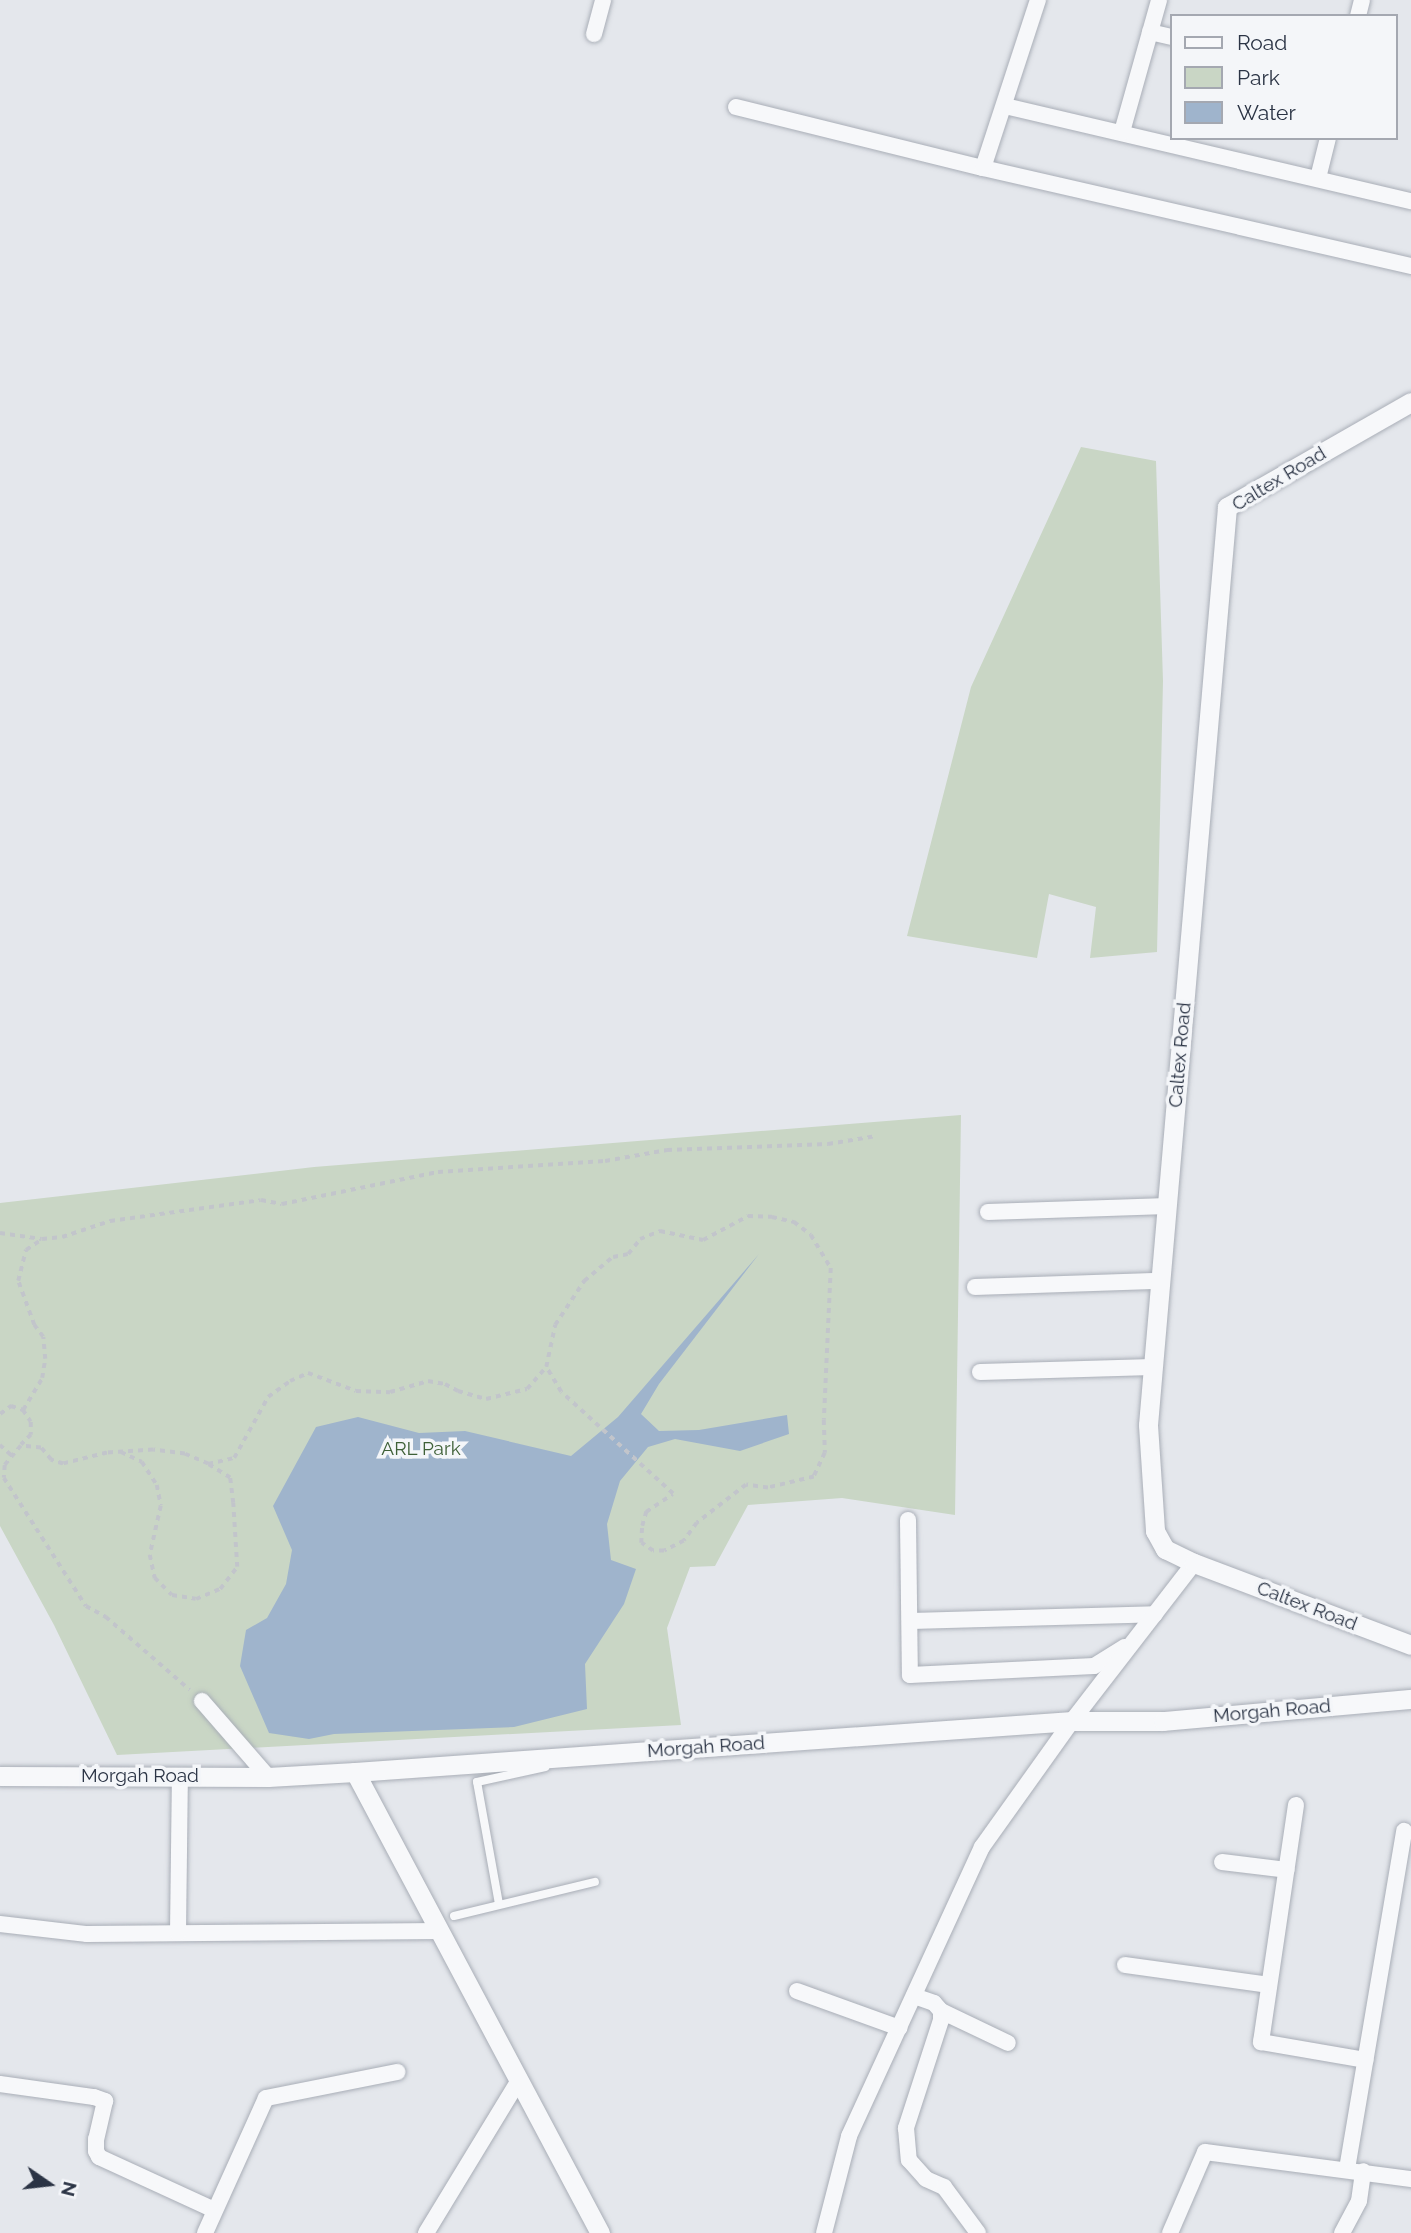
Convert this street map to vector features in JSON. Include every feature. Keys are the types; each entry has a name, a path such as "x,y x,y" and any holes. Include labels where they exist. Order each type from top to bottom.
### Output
{"street":[{"path":"594,34 603,0"},
{"path":"983,168 1038,0"},
{"path":"1122,132 1159,0"},
{"path":"1150,32 1170,37"},
{"path":"1005,106 1411,201"},
{"path":"736,107 983,168 1411,266"},
{"path":"1318,178 1328,140"},
{"name":"Caltex Road","path":"1411,402 1227,507 1148,1425 1155,1531 1165,1549 1194,1563 1411,1645"},
{"path":"988,1213 1167,1206"},
{"path":"975,1287 1160,1281"},
{"path":"980,1372 1153,1367"},
{"path":"908,1520 910,1675 1094,1666 1134,1640"},
{"path":"824,2233 849,2136 982,1847 1072,1721 1194,1563"},
{"path":"911,1621 1155,1614"},
{"name":"Morgah Road","path":"0,1776 268,1777 1072,1721 1163,1721 1411,1699"},
{"path":"202,1701 268,1777"},
{"path":"355,1772 600,2233"},
{"path":"178,1933 180,1776"},
{"path":"1296,1805 1261,2042 1365,2060"},
{"path":"1342,2233 1359,2201 1355,2170 1365,2060 1404,1831"},
{"path":"1222,1861 1287,1870"},
{"path":"0,1924 86,1934 440,1931"},
{"path":"1125,1965 1269,1985"},
{"path":"797,1991 899,2028"},
{"path":"914,1996 934,2003 941,2011 1008,2043"},
{"path":"941,2011 942,2020 906,2128 909,2160 917,2172 944,2187 978,2233"},
{"path":"205,2233 266,2098 397,2072"},
{"path":"426,2233 519,2080"},
{"path":"0,2084 94,2097 105,2101 96,2139 99,2157 214,2210"},
{"path":"1170,2233 1205,2152 1411,2179"}],"lane":[{"path":"499,1904 477,1782 596,1755"},
{"path":"454,1916 595,1882"}],"path":[{"path":"0,1233 42,1239 62,1237 110,1221 261,1200 282,1205 383,1186 438,1172 605,1161 667,1150 828,1144 876,1136"},
{"path":"208,1464 234,1458 268,1396 308,1373 356,1391 390,1392 428,1381 445,1384 486,1399 527,1389 546,1367 555,1325 584,1281 613,1257 628,1254 640,1239 660,1231 703,1240 748,1216 772,1217 794,1222 811,1235 831,1268 825,1453 814,1477 768,1488 746,1485 697,1523 684,1541 664,1551 653,1551 641,1543 646,1512 673,1494 552,1381 546,1367"},
{"path":"23,1410 42,1378 45,1359 43,1337 34,1325 18,1281 26,1251 42,1239"},
{"path":"0,1413 11,1406 23,1410 31,1422 32,1435 11,1455 5,1465 4,1478 86,1606 106,1618 202,1701"},
{"path":"0,1445 11,1455"},
{"path":"21,1446 41,1448 51,1460 62,1464 121,1452 153,1450 185,1454 230,1478 237,1567 220,1589 196,1599 172,1595 155,1578 150,1555 161,1506 157,1485 142,1462 121,1452"}],"green space":[{"path":"1081,447 1156,461 1163,681 1157,952 1090,958 1096,907 1049,894 1037,958 907,936 971,687"},
{"name":"ARL Park","path":"961,1115 955,1515 842,1498 748,1505 715,1566 690,1567 667,1628 681,1725 117,1755 54,1625 0,1526 0,1203 314,1167"}],"water":[{"path":"759,1254 659,1384 641,1414 659,1431 699,1430 787,1415 789,1434 740,1451 675,1439 648,1447 620,1481 607,1524 611,1560 636,1569 624,1604 585,1664 587,1709 514,1727 334,1734 309,1739 269,1733 240,1666 246,1630 267,1618 286,1584 292,1550 273,1506 316,1427 358,1417 419,1433 465,1431 571,1456 618,1417"}]}
